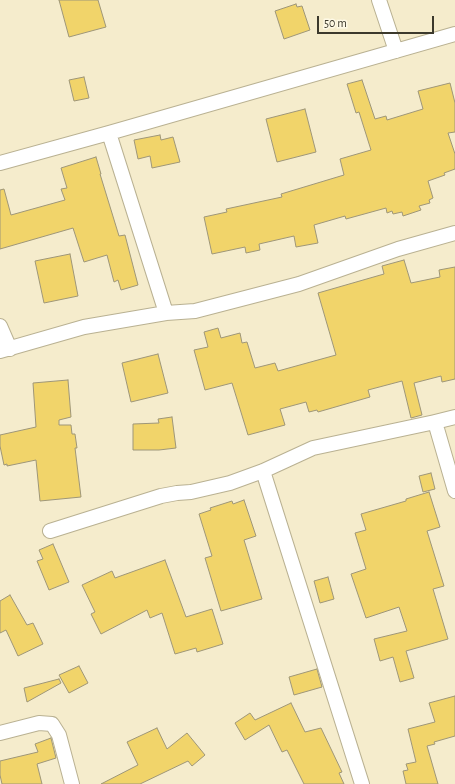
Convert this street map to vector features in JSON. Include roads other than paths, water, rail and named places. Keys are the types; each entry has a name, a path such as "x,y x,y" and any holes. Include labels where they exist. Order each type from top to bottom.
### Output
{"street":[{"path":"379,0 396,51"},
{"path":"0,163 455,34"},
{"path":"109,133 166,313"},
{"path":"0,326 5,350 84,328 166,313 195,311 299,284 398,249 455,233"},
{"path":"50,531 161,496 230,484 263,471 313,448 455,417"},
{"path":"435,422 455,491"},
{"path":"263,471 362,784"},
{"path":"0,732 39,723 52,724 59,735 72,784"}]}
